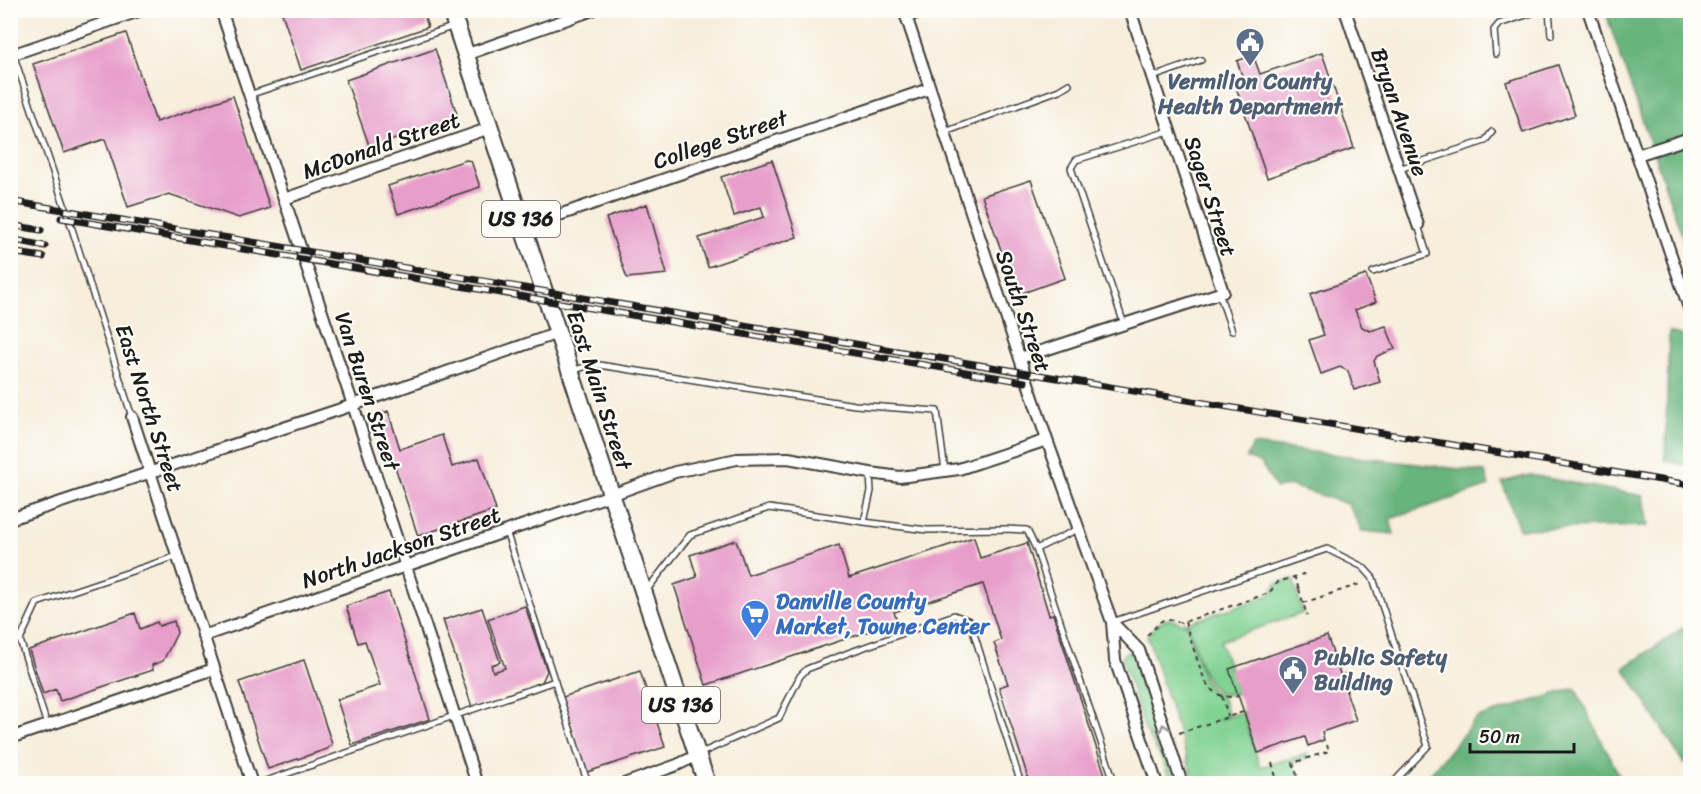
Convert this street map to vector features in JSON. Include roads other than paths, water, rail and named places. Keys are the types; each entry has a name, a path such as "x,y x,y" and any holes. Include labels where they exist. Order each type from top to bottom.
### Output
{"main road":[{"name":"East Main Street","path":"454,18 707,783"}],"street":[{"path":"12,50 142,10"},
{"name":"Van Buren Street","path":"221,10 477,783"},
{"path":"465,55 593,10"},
{"path":"905,14 925,10"},
{"name":"Sager Street","path":"1130,10 1221,292"},
{"name":"Bryan Avenue","path":"1345,10 1418,225"},
{"path":"1588,10 1690,311"},
{"name":"South Street","path":"905,14 1047,440 1112,622 1115,660 1154,783"},
{"name":"College Street","path":"524,227 929,89"},
{"name":"McDonald Street","path":"284,199 490,128"},
{"path":"1637,155 1690,138"},
{"path":"1020,358 1221,292"},
{"path":"10,519 353,405 558,333"},
{"name":"East North Street","path":"132,417 252,783"},
{"name":"North Jackson Street","path":"203,636 675,472 737,459 788,458 900,477 959,469 1047,440"},
{"name":"South Street","path":"1112,622 1139,650 1182,783"},
{"path":"10,738 214,669"},
{"path":"624,783 676,765 698,754"}],"lane":[{"path":"1496,54 1494,30 1499,24 1540,10"},
{"path":"1550,10 1551,34"},
{"path":"249,94 454,18"},
{"name":"East North Street","path":"12,50 132,417"},
{"path":"1151,77 1201,60"},
{"path":"943,133 1059,90 1069,84"},
{"path":"1124,324 1071,168 1076,160 1169,131"},
{"path":"1399,169 1485,141 1492,132"},
{"path":"1372,272 1427,254 1418,225"},
{"path":"1221,292 1232,332"},
{"path":"570,372 593,364 855,405 937,411 945,471"},
{"path":"864,522 871,491 870,473"},
{"path":"644,593 690,535 769,508 927,530 1027,530 1036,549 1115,783"},
{"path":"1036,549 1079,528"},
{"path":"506,531 588,783"},
{"path":"1112,622 1327,549 1363,567 1373,578 1428,746 1392,783"},
{"path":"47,726 20,640 37,603 177,556"},
{"path":"698,754 779,718 800,676 807,669 954,615 970,621 1021,783"},
{"path":"257,783 555,681"}],"railway":[{"path":"10,201 1690,485"},
{"path":"61,218 1025,382"},
{"path":"10,225 41,230"},
{"path":"10,239 45,246"},
{"path":"10,252 43,257"}],"place":[{"name":"Vermilion County Health Department","path":"1250,68"},
{"name":"Danville County Market, Towne Center","path":"755,640"},
{"name":"Public Safety Building","path":"1293,696"}]}
